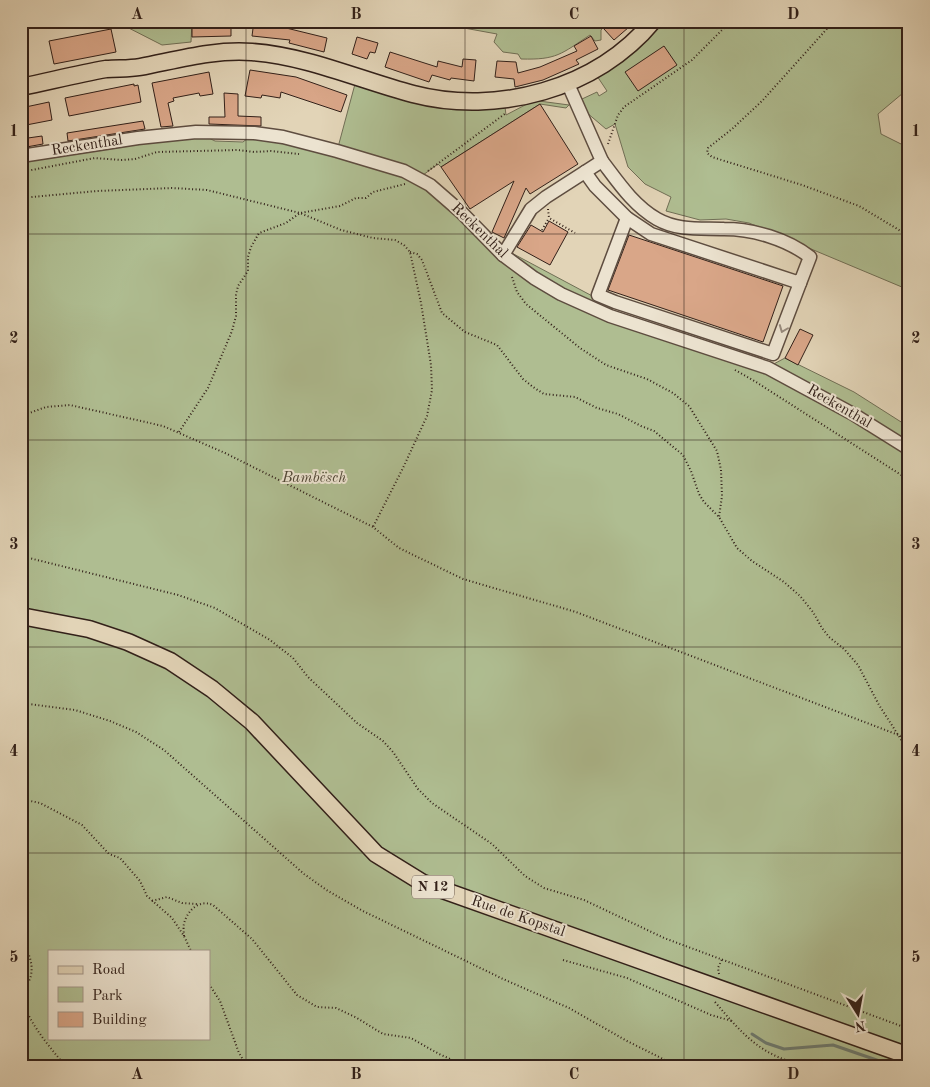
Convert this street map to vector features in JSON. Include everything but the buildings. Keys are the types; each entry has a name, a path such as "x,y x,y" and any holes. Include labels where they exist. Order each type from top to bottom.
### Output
{"main road":[{"path":"21,87 108,69 138,67 220,52 252,52 293,58 414,95 484,101 516,98 541,93 568,84 596,69 620,53 645,31 653,21"},
{"name":"Rue de Kopstal","path":"21,616 89,629 128,642 170,661 212,689 252,722 376,854 423,883 909,1056"}],"street":[{"path":"568,84 602,161 639,206 658,220 687,229 744,231 787,242 810,257 768,368"},
{"name":"Reckenthal","path":"21,156 196,132 254,133 283,137 404,171 430,184 461,212 503,255 534,278 561,294 610,316 768,368 853,414 909,449"},
{"path":"503,255 531,209 546,197 602,161"},
{"path":"585,172 595,186 627,218 651,234 800,283"},
{"path":"627,218 598,294 637,309 773,354"},
{"path":"633,323 637,309"}],"path":[{"path":"602,161 615,123 624,107 692,60 731,21"},
{"path":"834,21 762,101 708,148 707,153 712,157 802,185 859,206 909,236"},
{"path":"419,178 505,115 516,98"},
{"path":"21,172 95,158 121,160 157,152 271,151 305,154"},
{"path":"178,432 208,388 232,331 236,316 238,286 248,271 248,257 259,232 286,223 300,213 340,206 356,198 366,198 373,192 407,184 399,181"},
{"path":"21,198 98,190 181,188 207,190 300,213 342,230 373,238 395,240 404,245 410,252 431,365 432,390 427,416 404,468 373,527"},
{"path":"542,230 549,218 546,197"},
{"path":"549,218 575,233"},
{"path":"410,252 417,254 422,260 438,306 447,319 465,332 498,345 523,379 544,394 575,397 654,431 683,456 691,471 699,494 719,517 738,548 752,561 784,582 800,596 813,612 822,628 858,665 879,706 909,752"},
{"path":"512,277 517,292 526,304 580,348 606,365 647,379 673,393 689,406 717,451 722,470 722,496 719,517"},
{"path":"730,368 756,382 909,480"},
{"path":"21,416 46,407 70,405 154,424 178,432 225,453 373,527 399,548 463,579 576,612 909,739"},
{"path":"21,556 215,608 270,640 293,658 308,676 357,723 383,741 393,752 418,789 432,802 492,844 526,876 544,888 584,900 664,938 909,1029"},
{"path":"21,703 74,710 110,721 136,732 164,750 304,874 328,891 372,915 503,979 569,1008 627,1041 678,1066"},
{"path":"21,799 40,803 82,825 109,854 120,858 140,882 147,896 172,918 191,950"},
{"path":"152,901 167,897 182,903 198,904 207,902 213,905 252,939 297,995 317,1007 336,1008 383,1034 410,1038 466,1066"},
{"path":"184,936 184,924 189,912 198,904"},
{"path":"21,940 27,948 32,963 32,975 27,986 21,991"},
{"path":"718,968 722,959"},
{"path":"563,960 626,978 711,1015 732,1021"},
{"path":"210,986 220,1001 239,1053 247,1066"},
{"path":"716,987 713,994 715,1002 732,1021 765,1051 780,1059 809,1066"},
{"path":"21,997 33,1026 65,1066"}],"green space":[{"path":"115,21 192,21 191,42 162,45"},
{"path":"457,21 610,21 601,30 601,40 595,41 590,35 572,47 551,57 521,59 518,54 503,52 494,42 497,34 464,28"},
{"path":"663,21 909,21 909,88 878,114 881,134 909,148 909,290 749,223 726,219 700,220 666,211 671,197 645,184 628,167 615,124 606,129 586,112 582,99 597,92 599,96 607,91 597,76 640,44"},
{"name":"Bambësch","path":"355,84 410,102 449,108 505,107 506,115 527,104 539,101 569,105 566,108 540,104 441,167 438,164 419,178 506,250 596,298 613,305 610,315 768,367 785,358 854,392 909,427 909,1066 21,1066 21,156 196,132 215,141 243,142 254,133 337,151"}],"waterway":[{"path":"752,1034 766,1043 784,1049 833,1045 894,1066"}]}
